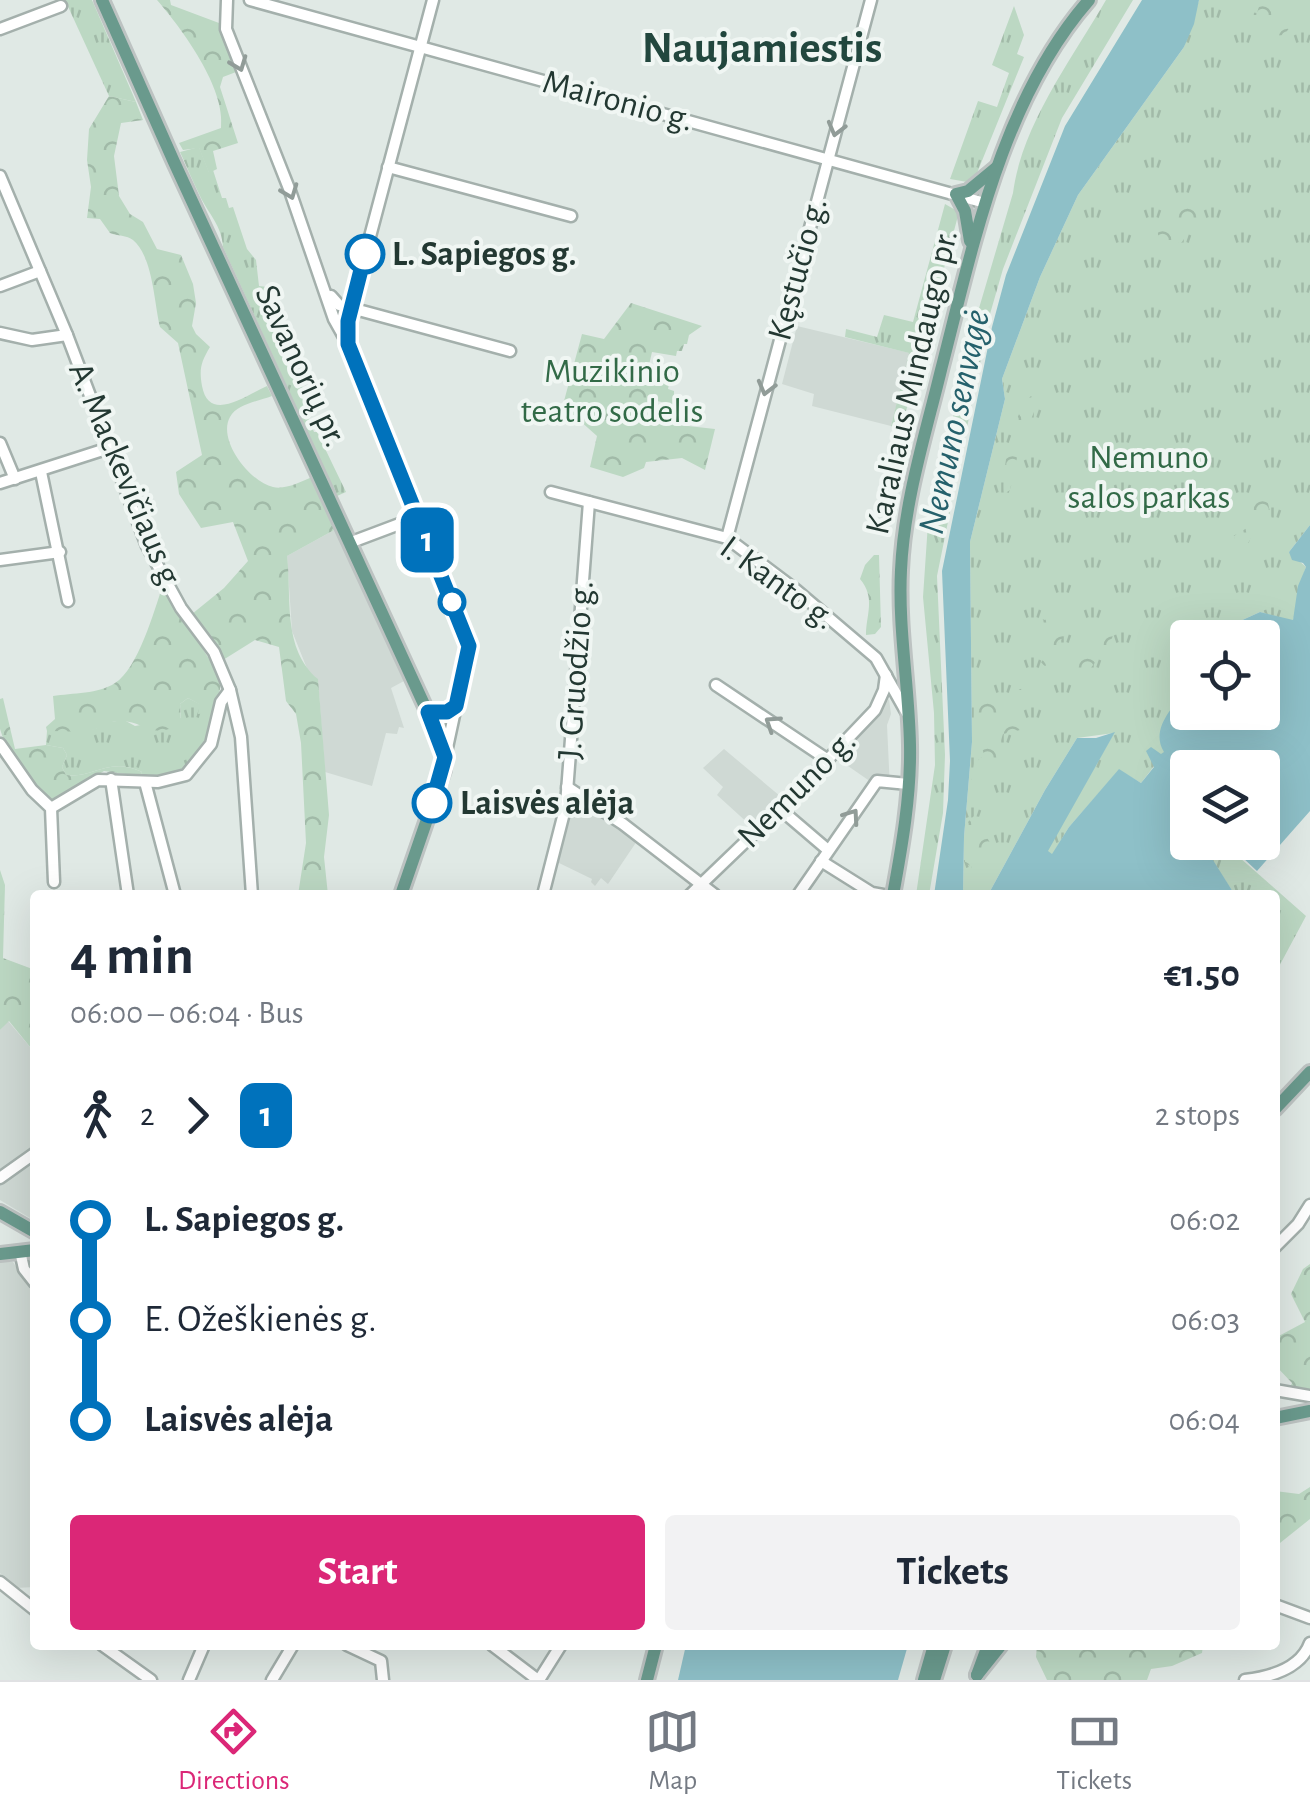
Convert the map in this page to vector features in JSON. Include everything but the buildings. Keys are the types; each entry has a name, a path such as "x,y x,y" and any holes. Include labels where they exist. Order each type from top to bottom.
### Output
{"main road":[{"name":"Savanorių pr.","path":"102,0 428,712 445,757"},
{"name":"Karaliaus Mindaugo pr.","path":"894,890 908,784 901,574 906,520 985,203 1030,92 1070,21 1077,0"},
{"name":"Karaliaus Mindaugo pr.","path":"1070,21 1088,0"},
{"path":"972,250 966,218 956,194 968,191 999,165"},
{"path":"428,712 447,712 456,706"},
{"path":"403,890 445,757"},
{"path":"1280,1104 1310,1072"},
{"path":"0,1212 30,1229"},
{"path":"0,1254 28,1251"},
{"path":"1280,1417 1310,1411"},
{"path":"646,1680 655,1650"},
{"path":"924,1680 933,1650"},
{"path":"934,1680 943,1650"},
{"path":"976,1678 986,1650"},
{"path":"976,1678 997,1650"}],"street":[{"path":"227,0 226,29 334,319 348,344 466,636 470,653 445,757"},
{"name":"Maironio g.","path":"250,0 985,203"},
{"path":"348,344 350,308 433,0"},
{"name":"Kęstučio g.","path":"726,538 870,0"},
{"path":"0,29 61,6"},
{"path":"388,167 571,216"},
{"name":"A. Mackevičiaus g.","path":"0,176 67,335 154,562 181,608 214,652 230,690 242,737 252,890"},
{"path":"0,286 40,271"},
{"path":"326,289 339,305 510,351"},
{"path":"0,333 32,340 67,335"},
{"path":"0,443 15,479"},
{"path":"0,483 109,448"},
{"path":"41,472 68,601"},
{"name":"I. Kanto g.","path":"551,492 726,538 867,650 886,674 908,715"},
{"name":"J. Gruodžio g.","path":"544,890 567,788 590,502"},
{"path":"349,543 418,517"},
{"path":"0,560 60,552"},
{"name":"Nemuno g.","path":"695,890 875,710 886,674"},
{"path":"716,686 828,760"},
{"path":"51,808 98,780 178,779 194,768 211,744 222,702 230,690"},
{"path":"0,744 32,790 51,808 54,882"},
{"path":"111,779 127,890"},
{"path":"801,890 877,781 908,784"},
{"path":"145,782 174,890"},
{"path":"567,788 623,824 709,890"},
{"path":"780,809 828,850"},
{"path":"821,861 867,890"},
{"path":"0,1178 30,1156"},
{"path":"1298,1224 1310,1205"},
{"path":"1280,1242 1310,1215"},
{"path":"28,1251 24,1270 30,1277"},
{"path":"1280,1391 1310,1396"},
{"path":"0,1582 12,1594 30,1601"},
{"path":"1280,1607 1310,1618"},
{"path":"1245,1680 1292,1666 1306,1654 1310,1643"},
{"path":"109,1650 150,1680"},
{"path":"190,1680 202,1650"},
{"path":"272,1680 290,1650"},
{"path":"357,1650 380,1662 383,1680"},
{"path":"499,1650 538,1680 558,1650"}],"shaded area":[{"path":"797,326 910,353 891,426 812,406 814,394 782,384"},
{"path":"336,529 404,681 391,688 404,728 399,727 397,734 386,733 372,786 325,772 318,680 308,671 292,631 287,556"},
{"path":"889,699 890,789 874,784 835,757"},
{"path":"724,749 780,796 750,825 717,795 723,787 703,768"},
{"path":"578,799 637,841 608,884 601,878 595,886 592,879 557,862 574,801"},
{"path":"8,1021 30,1047 30,1218 0,1200 0,1030"},
{"path":"0,1262 13,1262 30,1289 30,1587 15,1588 0,1573"}],"green space":[{"path":"65,0 92,0 136,102 109,96"},
{"path":"157,0 170,0 171,5 219,23 236,72 223,77 220,87 238,143 213,151 217,169 209,173 199,148 183,150 179,143 221,128 217,95 190,43"},
{"path":"1106,0 1133,0 1062,118 1003,269 990,314 937,576 945,755 943,813 930,890 917,890 935,765 923,597 928,523 977,315 1018,167 1050,93"},
{"name":"Nemuno salos parkas","path":"1199,0 1310,0 1310,525 1289,552 1306,567 1293,620 1260,612 1242,620 1170,620 1170,715 1165,752 1141,783 1119,770 1069,827 1052,855 1047,851 1114,733 1077,738 991,890 963,890 972,742 970,542 1005,399 1002,379 1040,277 1078,195 1184,47"},
{"path":"1244,0 1251,6 1249,12 1257,13 1261,0 1297,0 1296,19 1284,35 1271,36 1259,21 1250,20 1242,26 1236,23 1232,10"},
{"path":"1014,6 1024,35 1017,54 1024,57 973,183 950,179 978,101 997,107 1009,73 992,65"},
{"path":"109,96 136,102 143,120 121,123 114,156 119,196 130,214 143,222 157,249 181,255 196,303 192,326 210,347 201,370 206,397 212,403 229,404 267,386 272,396 243,406 230,417 227,426 232,448 246,469 264,484 278,488 312,477 336,529 287,556 294,638 307,667 318,679 329,815 324,857 327,890 299,890 306,843 301,743 296,714 286,701 279,647 255,640 223,660 192,614 224,588 248,561 233,522 201,528 179,494 176,472 202,455 178,343 160,327 152,280 140,248 128,237 110,233 100,219 87,218 91,187 87,160 89,129"},
{"path":"199,147 209,172 213,170 222,198 226,198 229,208 233,207 247,249 256,260 259,286 268,287 273,298 269,311 310,404 304,407 346,492 337,496 180,152"},
{"path":"1180,196 1197,206 1199,216 1182,242 1173,244 1159,239 1158,222 1170,197"},
{"path":"945,204 959,212 901,430 891,426 909,353 845,337 846,329 877,337 884,315 913,322"},
{"name":"Muzikinio teatro sodelis","path":"631,303 702,326 689,335 687,344 676,356 652,352 649,365 672,370 668,389 674,391 674,405 657,401 656,409 672,412 679,425 715,429 705,470 682,458 646,462 644,468 623,477 590,467 597,436 579,420 560,416 582,334 604,339"},
{"path":"1031,396 1039,399 1018,453 1010,490 1004,494 1010,442 1019,415"},
{"path":"1259,492 1266,495 1272,520 1263,534 1240,548 1234,536 1250,526 1239,523 1241,516 1253,514 1254,506 1242,506"},
{"path":"874,555 879,555 881,627 875,634 866,635 869,600 860,579"},
{"path":"163,585 219,675 216,712 198,714 199,704 188,698 180,704 181,723 162,731 119,721 90,730 47,731 46,727 55,719 53,696 101,689 123,676 144,638"},
{"path":"1078,604 1080,609 1073,627 1058,643 1057,662 1045,666 1041,663 1045,655 1031,648 1022,630 1032,627 1039,618 1045,620 1062,608"},
{"path":"1113,604 1120,614 1113,637 1081,682 1073,681 1071,677 1082,649"},
{"path":"1023,688 1028,694 1025,701 1013,703 1019,712 1020,730 1003,734 998,759 1001,774 990,784 975,786 971,782 974,764 984,755 982,747 989,745 989,728 978,730 974,726 975,707 992,697 1010,698"},
{"path":"3,698 15,749 46,745 63,748 67,755 62,767 66,775 119,766 142,772 140,776 104,771 47,802 5,744 0,729"},
{"path":"188,698 216,712 200,754 172,773 140,776 142,772 119,766 66,775 62,767 67,755 63,748 46,745 47,731 95,729 124,720 135,726 181,718 180,704"},
{"path":"974,816 993,819 990,834 985,834 993,848 985,862 989,874 972,890 964,877 974,876 971,866 965,863 965,848 982,839 978,833 971,834 965,825"},
{"path":"1212,860 1242,860 1276,890 1232,890"},
{"path":"0,870 5,885 3,958 30,968 30,1047 9,1021 0,1030"},
{"path":"1280,893 1306,916 1280,965"},
{"path":"1310,1264 1310,1394 1288,1392 1292,1383 1280,1370 1280,1335 1305,1322 1291,1294 1303,1269"},
{"path":"1310,1487 1310,1519 1280,1543 1280,1492 1299,1494"},
{"path":"1037,1650 1202,1650 1172,1666 1151,1669 1147,1680 1047,1680"}],"water":[{"path":"1142,0 1199,0 1184,47 1078,195 1040,277 1002,379 1005,399 970,542 972,742 963,890 935,890 950,761 942,571 1006,275 1065,126"},
{"path":"1310,525 1310,811 1280,845 1280,750 1170,750 1170,860 1213,860 1232,890 991,890 1077,738 1115,732 1048,851 1052,854 1069,827 1119,769 1141,783 1154,767 1146,751 1151,747 1164,752 1160,744 1161,727 1170,710 1170,730 1280,730 1280,620 1242,620 1260,612 1293,620 1298,586 1306,567 1292,560 1289,552"},
{"path":"1245,860 1267,860 1257,871"},
{"path":"685,1650 907,1650 898,1680 678,1680"}],"bus line":[{"name":"1","path":"365,254 348,321 348,344 470,653 456,706 447,712 428,712 445,757 432,803"}],"place":[{"name":"L. Sapiegos g.","path":"365,254"},
{"name":"Laisvės alėja","path":"432,803"}],"district":[{"name":"Naujamiestis","path":"762,48"}],"water label":[{"name":"Nemuno senvagė","path":"955,422"}]}
